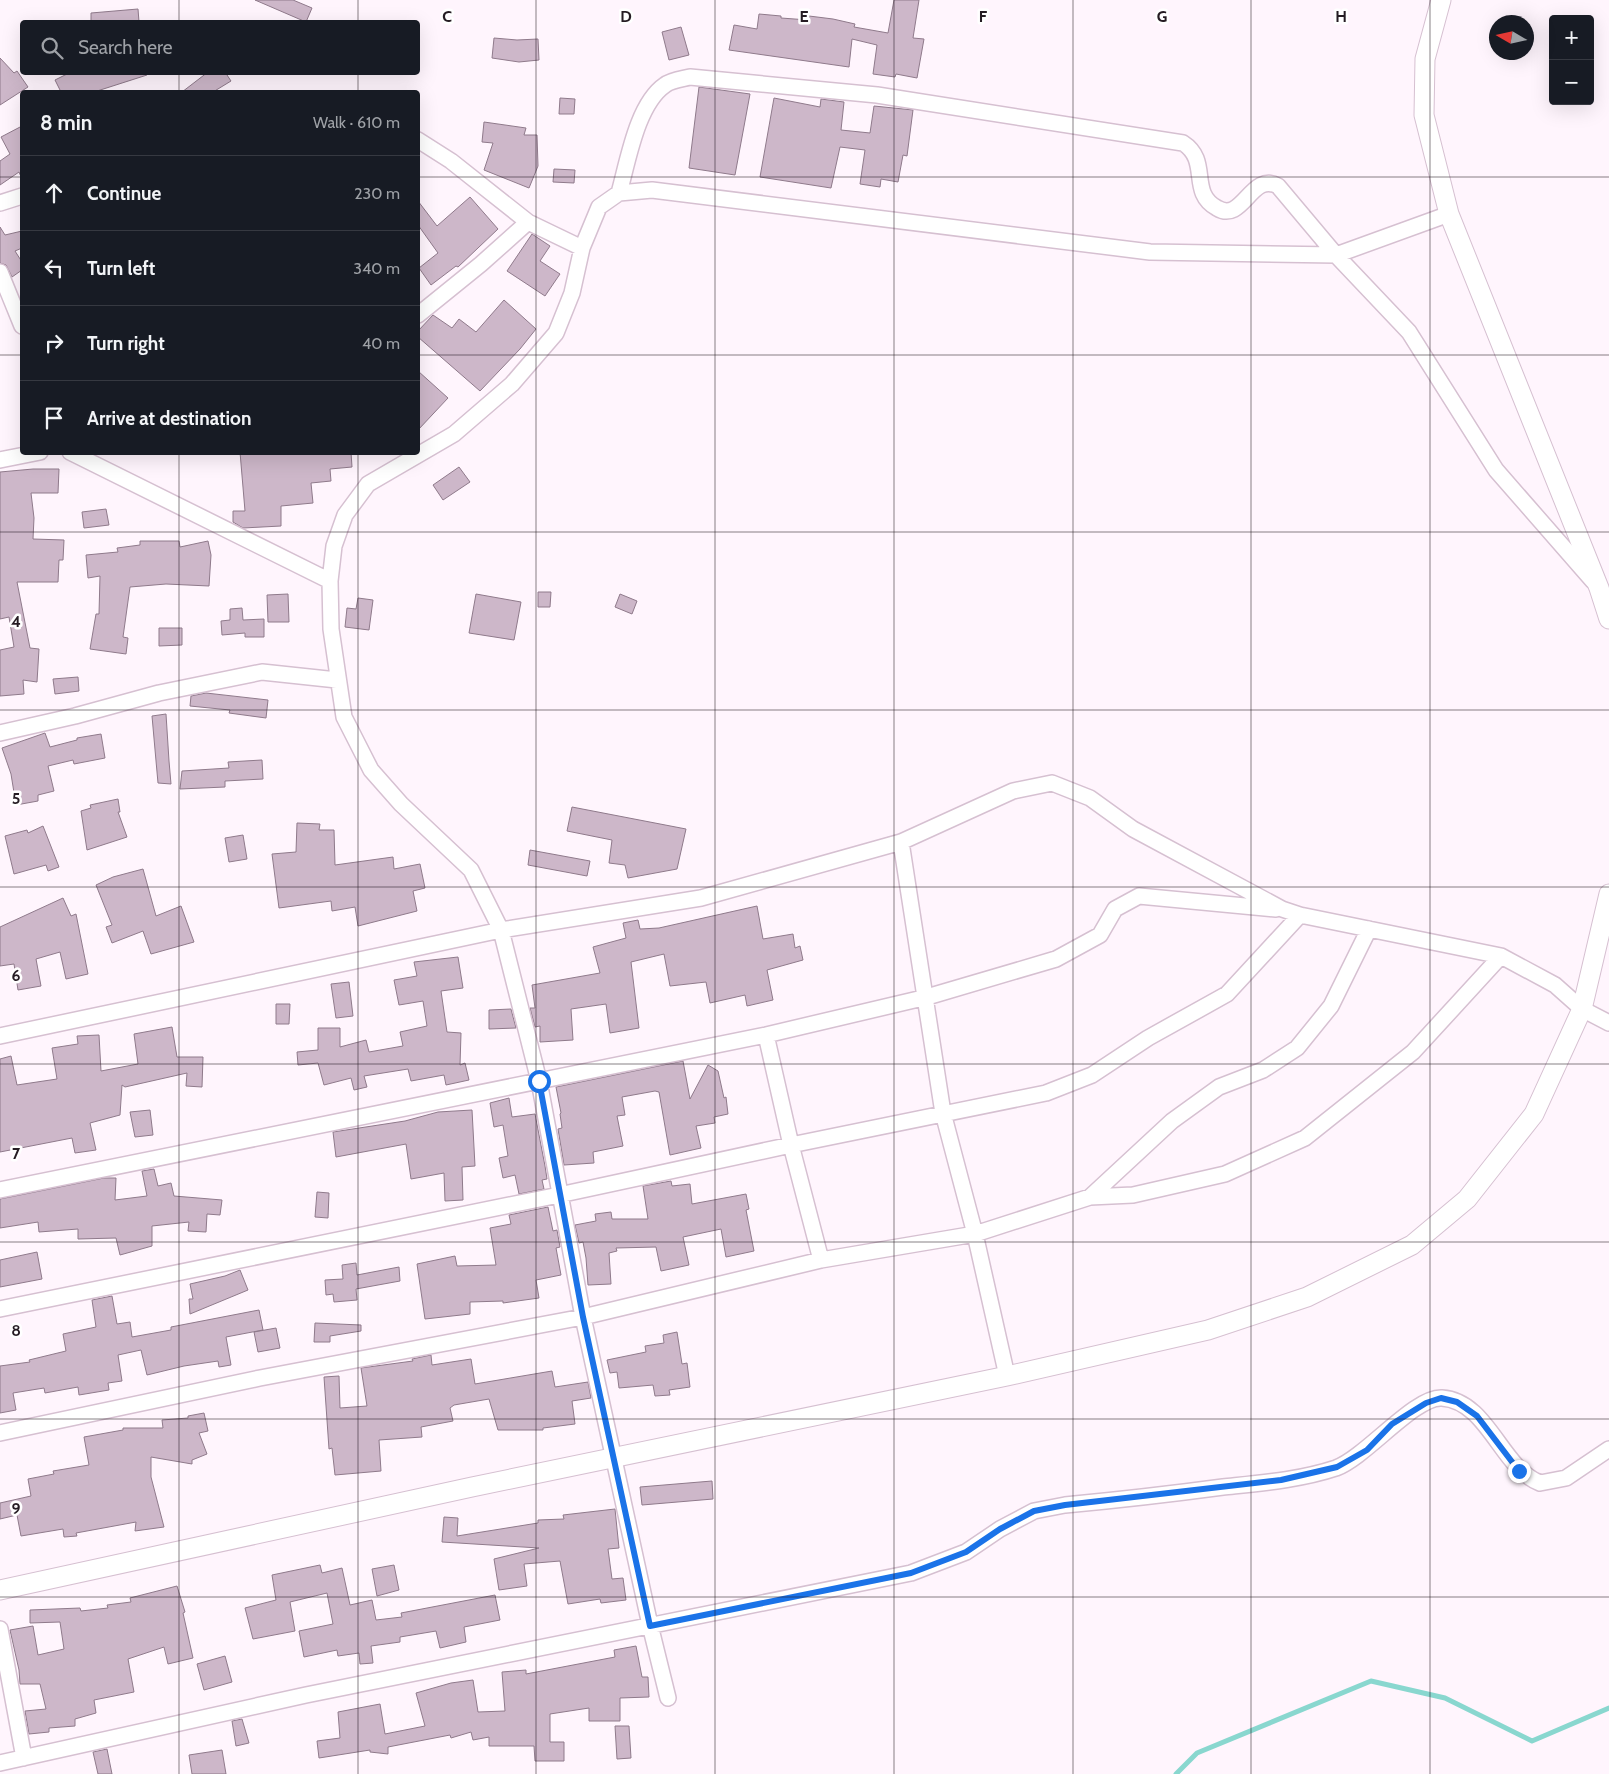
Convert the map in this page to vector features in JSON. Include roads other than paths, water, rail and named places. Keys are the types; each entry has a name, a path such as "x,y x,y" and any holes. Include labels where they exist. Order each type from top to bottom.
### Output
{"street":[{"path":"1441,0 1425,59 1424,115 1448,214 1599,588 1609,619"},
{"path":"619,193 638,129 650,98 666,84 690,77 877,95 1184,143 1193,149 1199,160 1200,183 1210,204 1226,212 1238,208 1251,192 1263,183 1272,182 1278,186 1336,254 1409,332 1496,470 1599,588"},
{"path":"420,141 451,161 528,222 582,248"},
{"path":"420,454 454,434 512,384 556,333 572,293 582,248 599,207 619,193 652,190 1150,252 1336,254 1448,214"},
{"path":"0,204 20,197"},
{"path":"420,313 481,264 528,222"},
{"path":"0,272 20,321"},
{"path":"0,460 25,455"},
{"path":"76,455 330,581"},
{"path":"418,455 368,484 345,515 334,546 330,581 332,629 337,680 344,717 371,770 401,804 471,870 501,930 539,1081 583,1317 650,1626 668,1698"},
{"path":"0,733 75,716 159,692 262,672 337,680"},
{"path":"0,1036 501,930 701,898 901,842 1013,791 1052,783 1090,798 1133,829 1282,909 1300,915 1501,956 1556,985 1582,1009 1609,1023"},
{"path":"901,842 927,997 943,1113 974,1234 1007,1376"},
{"path":"0,1590 1007,1376 1208,1330 1307,1297 1412,1245 1467,1199 1534,1114 1582,1009 1609,894"},
{"path":"0,1190 766,1035 927,997 1056,959 1100,935 1115,908 1139,896 1282,909"},
{"path":"0,1310 559,1196 791,1144 1046,1092 1092,1075 1148,1038 1227,994 1300,915"},
{"path":"1090,1197 1172,1122 1219,1087 1263,1070 1297,1048 1331,1006 1369,929"},
{"path":"0,1433 260,1378 583,1317 821,1260 974,1234 1090,1197 1133,1195 1225,1174 1305,1138 1413,1052 1501,956"},
{"path":"766,1035 791,1144 821,1260"},
{"path":"0,1763 306,1694 911,1573 966,1552 1000,1529 1034,1511 1065,1505 1281,1480 1337,1467 1367,1450 1392,1424 1426,1403 1441,1398 1457,1402 1477,1416 1519,1471 1540,1483 1555,1482 1566,1478 1609,1448"},
{"path":"0,1629 24,1758"}],"waterway":[{"path":"1176,1774 1197,1753 1371,1681 1445,1698 1532,1741 1609,1708"}]}
